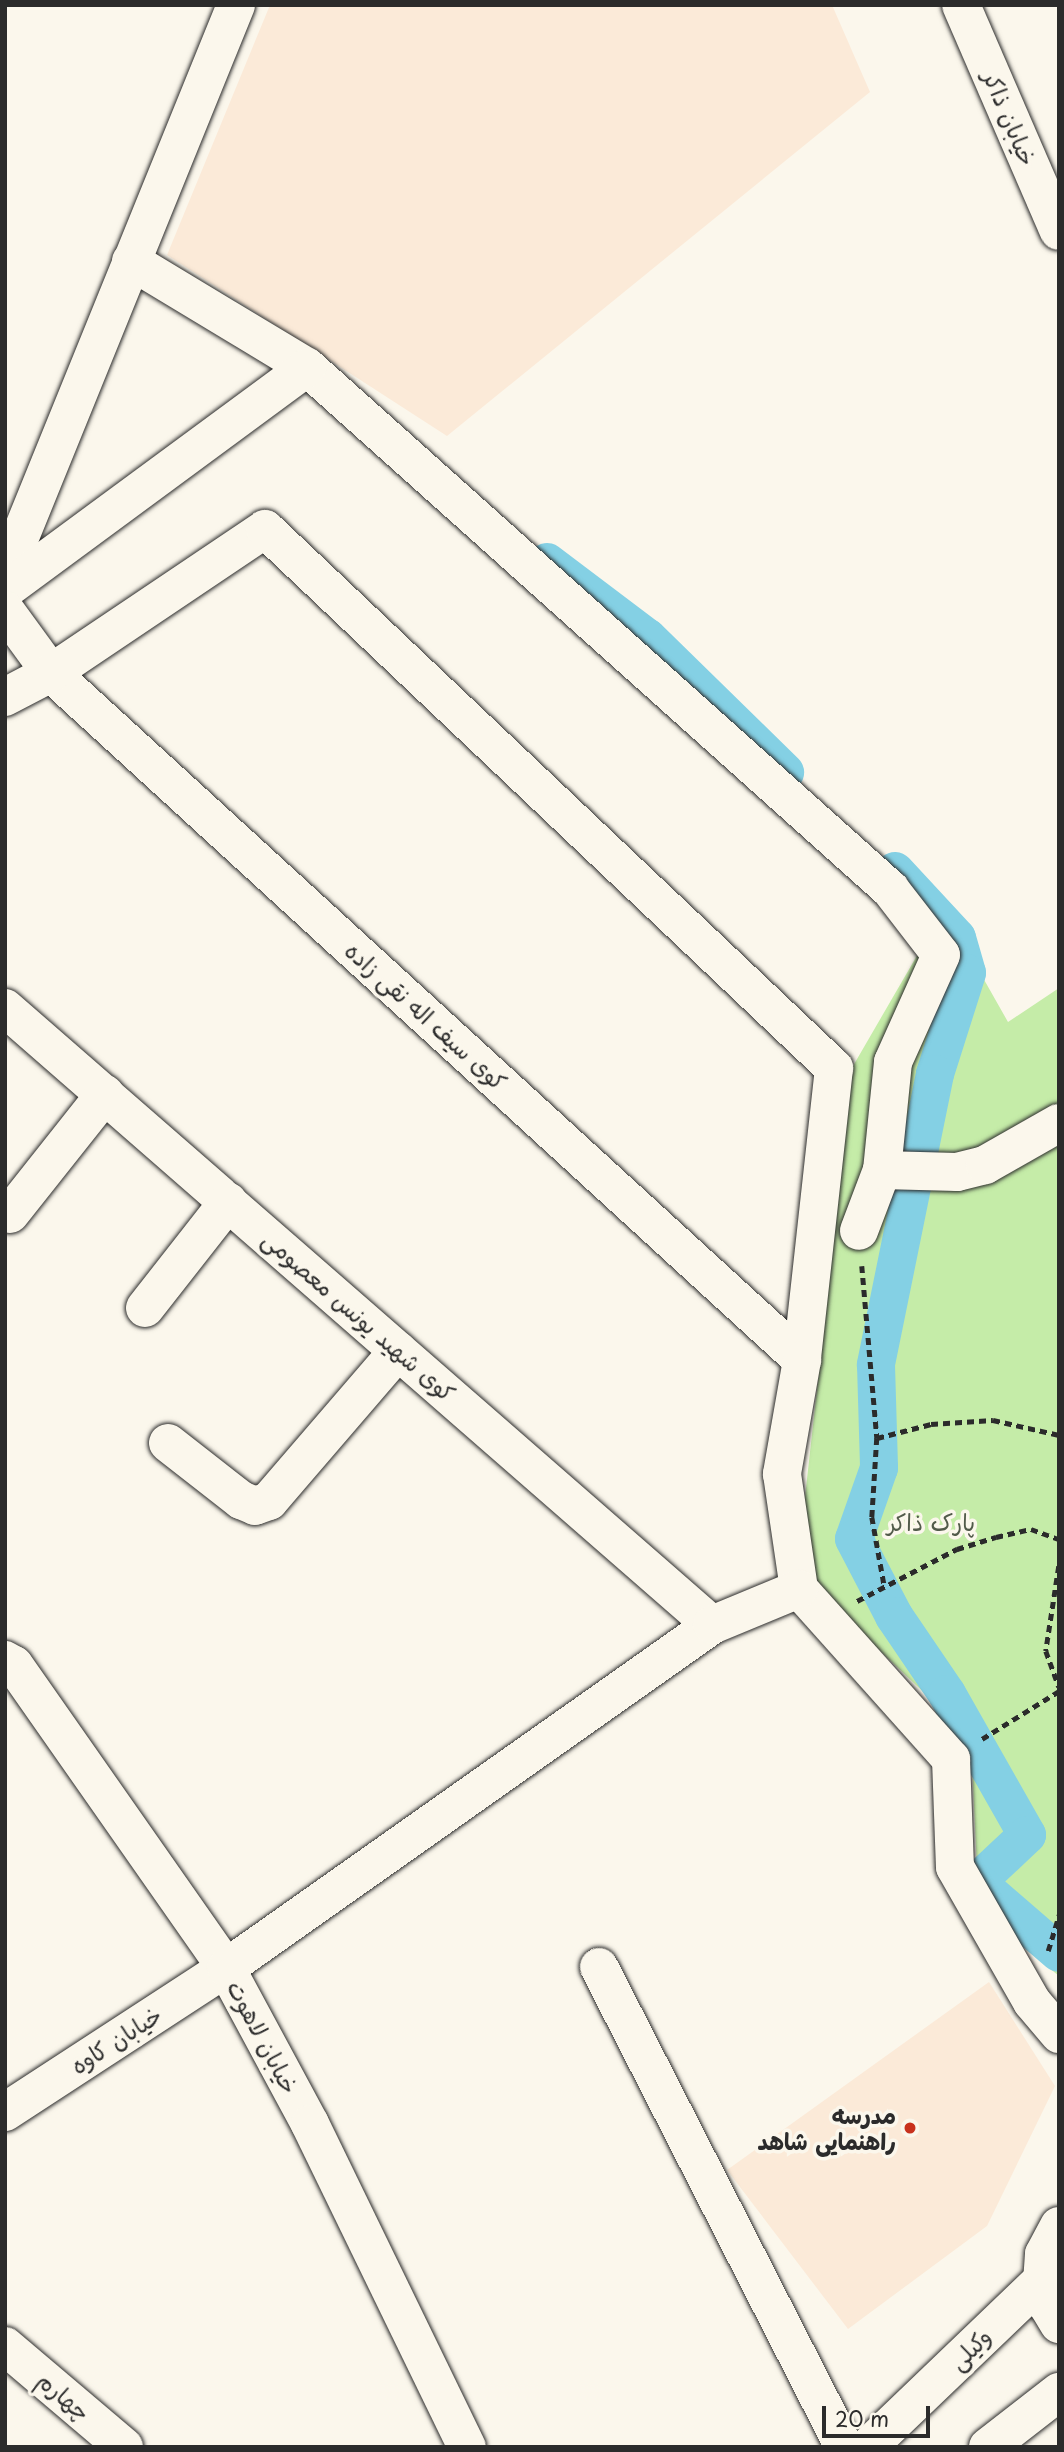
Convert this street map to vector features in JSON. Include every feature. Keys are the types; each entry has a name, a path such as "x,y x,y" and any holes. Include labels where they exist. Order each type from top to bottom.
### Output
{"street":[{"path":"5,574 236,5"},
{"name":"خیابان ذاکر","path":"961,5 1055,211"},
{"path":"131,261 307,367 890,889 941,955 893,1062 882,1170 859,1231"},
{"path":"5,590 307,367"},
{"path":"5,697 51,673 265,528 834,1068 802,1360 782,1474 799,1589 951,1759 955,1867 1032,2002 1059,2034"},
{"name":"کوی سیف اله نقی زاده","path":"5,610 51,673 802,1360"},
{"name":"کوی شهید یونس معصومی","path":"5,1008 712,1625"},
{"path":"10,1214 105,1094"},
{"path":"882,1170 957,1172 985,1165 1059,1123"},
{"path":"145,1308 228,1202"},
{"path":"168,1443 241,1500 255,1506 269,1501 398,1351"},
{"name":"خیابان کاوه","path":"5,2112 226,1968 712,1625 799,1589"},
{"name":"خیابان لاهوت","path":"5,1660 14,1665 226,1968 310,2124 467,2447"},
{"path":"599,1967 844,2447"},
{"path":"1059,2226 1044,2254 1042,2280 1048,2306 1059,2324"},
{"name":"وکیلی","path":"869,2447 1042,2280"},
{"name":"چهارم","path":"5,2346 124,2447"},
{"path":"988,2447 1059,2392"}],"path":[{"path":"859,1231 877,1438 872,1517 884,1584"},
{"path":"877,1438 931,1424 993,1420 1059,1435"},
{"path":"827,1618 884,1584 957,1549 1031,1529 1059,1539"},
{"path":"951,1759 1059,1689 1046,1651 1059,1566"}],"shaded area":[{"path":"270,5 832,5 870,92 447,436 167,255"},
{"name":"مدرسه راهنمایی شاهد","path":"989,1982 1055,2086 987,2226 848,2329 727,2170"}],"green space":[{"name":"پارک ذاکر","path":"944,909 1008,1022 1059,988 1059,1976 1027,1950 977,1869 972,1765 956,1723 817,1591 801,1533 853,1066"}],"waterway":[{"path":"547,562 648,638 785,772"},
{"path":"895,871 957,938 967,973 935,1074 876,1365 879,1468 854,1539 894,1616 947,1694 1027,1835 977,1882 1059,1953"}],"place":[{"name":"مدرسه راهنمایی شاهد","path":"910,2128"}]}
